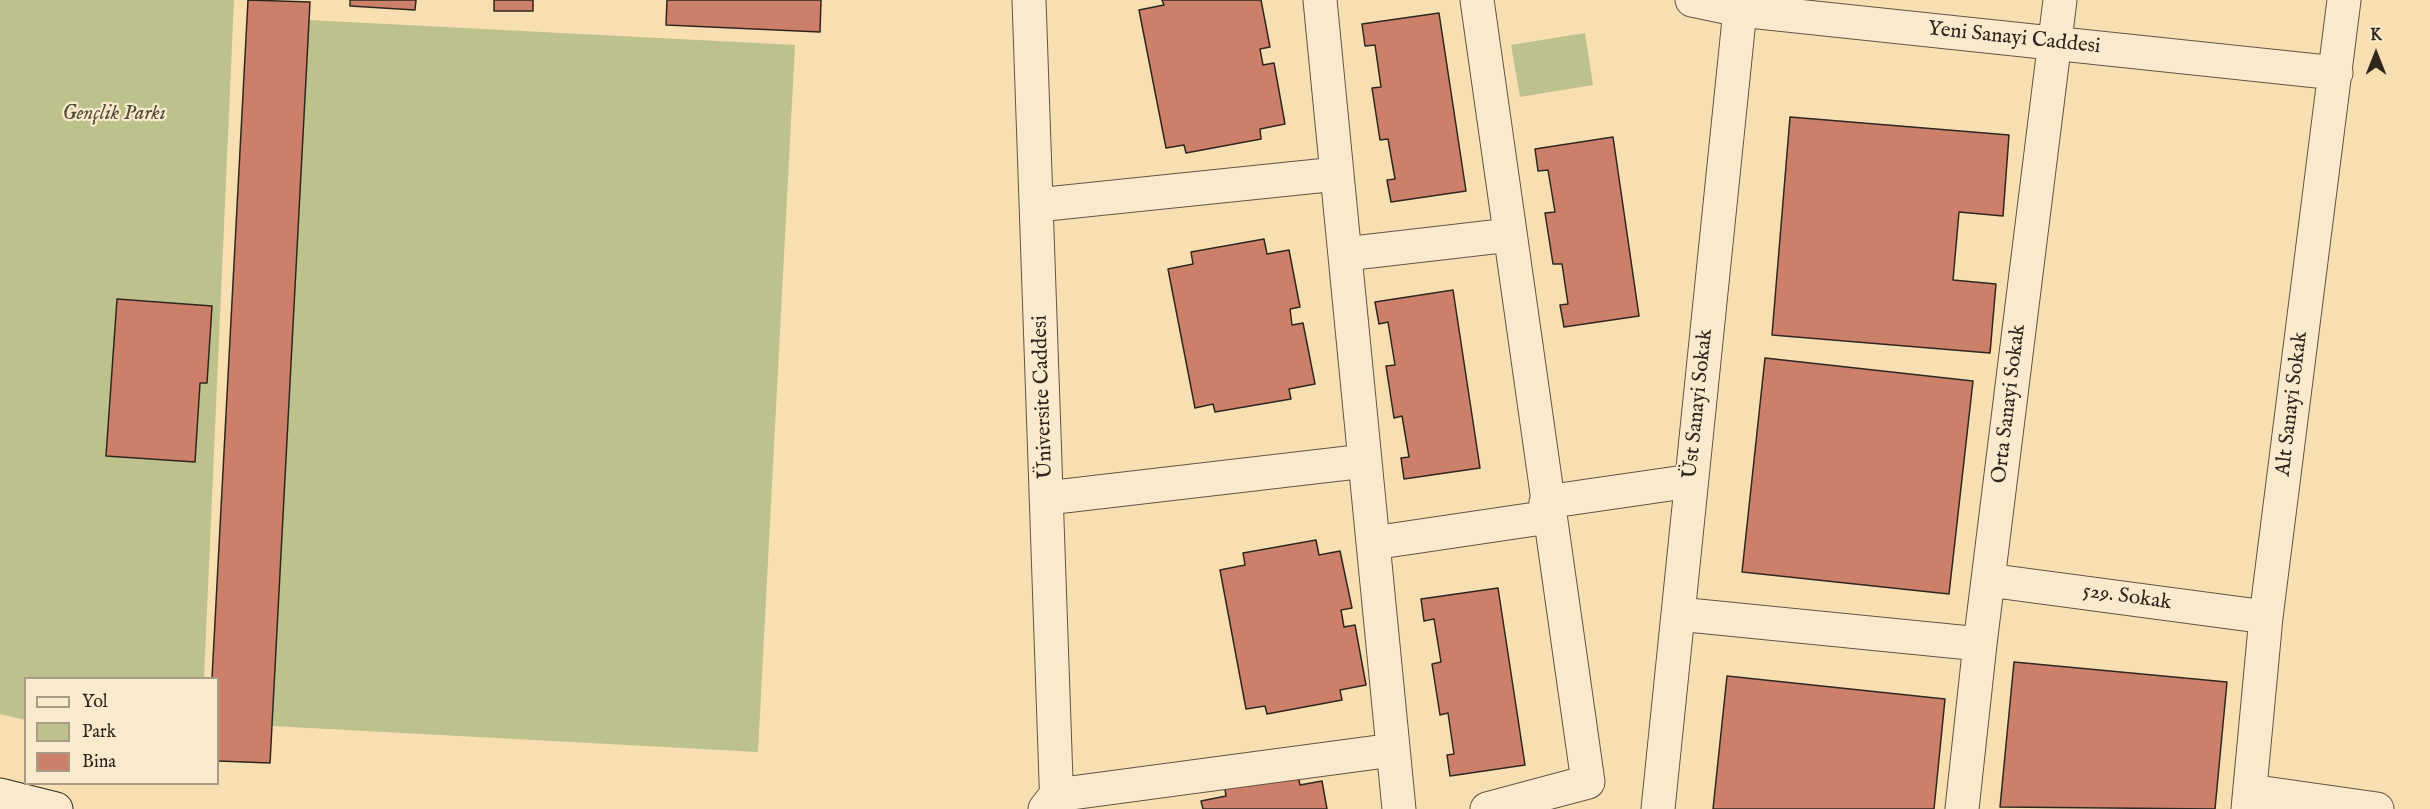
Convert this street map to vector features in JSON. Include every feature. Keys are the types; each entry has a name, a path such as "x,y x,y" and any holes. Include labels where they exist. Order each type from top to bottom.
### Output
{"street":[{"name":"Üniversite Caddesi","path":"1029,0 1047,498 1052,804"},
{"path":"1320,0 1399,809"},
{"path":"1477,0 1588,782 1487,809"},
{"name":"Yeni Sanayi Caddesi","path":"1692,0 2055,44 2336,73"},
{"name":"Orta Sanayi Sokak","path":"1962,809 1980,644 2060,0"},
{"name":"Alt Sanayi Sokak","path":"2249,800 2266,616 2344,0"},
{"name":"Üst Sanayi Sokak","path":"1658,809 1741,5"},
{"path":"1037,205 1336,174"},
{"path":"1345,254 1510,235"},
{"path":"1047,498 1365,461"},
{"path":"1373,543 1691,481"},
{"name":"529. Sokak","path":"1988,580 2266,616"},
{"path":"1678,614 1980,644"},
{"path":"1052,804 1393,750"},
{"path":"0,795 56,809"},
{"path":"2249,800 2377,809"}],"green space":[{"name":"Gençlik Parkı","path":"0,0 234,0 204,677 24,677 24,720 0,714"},
{"path":"309,20 795,45 758,752 272,726"},
{"path":"1585,33 1593,85 1520,97 1511,45"}],"building":[{"path":"248,0 310,2 270,763 219,761 219,677 212,677"},
{"path":"350,0 416,0 415,10 350,6"},
{"path":"494,0 533,0 533,11 494,11"},
{"path":"667,0 821,0 820,32 666,25"},
{"path":"1162,0 1261,0 1270,47 1260,49 1263,65 1274,63 1285,124 1260,129 1261,139 1186,153 1184,145 1166,148 1139,10 1164,5"},
{"path":"1439,13 1466,191 1391,202 1387,180 1395,179 1388,139 1380,140 1372,88 1381,87 1375,45 1365,46 1362,24"},
{"path":"1790,117 2009,135 2003,216 1959,212 1953,280 1996,284 1990,353 1772,335"},
{"path":"1613,137 1639,316 1564,327 1560,305 1568,304 1562,264 1553,264 1545,213 1555,212 1548,170 1538,171 1535,149"},
{"path":"1264,239 1267,254 1289,250 1300,307 1290,309 1292,325 1303,323 1315,384 1289,389 1291,399 1215,412 1213,404 1195,408 1168,269 1193,264 1191,252"},
{"path":"1453,290 1480,468 1404,479 1401,458 1409,457 1402,416 1394,418 1386,366 1395,365 1388,322 1379,324 1375,302"},
{"path":"117,299 212,306 207,383 200,383 195,462 106,456"},
{"path":"1765,358 1973,381 1949,594 1742,572"},
{"path":"1316,540 1319,555 1340,551 1352,608 1341,610 1344,627 1355,625 1366,685 1340,690 1342,700 1267,714 1265,706 1246,709 1220,570 1245,565 1243,553"},
{"path":"1498,588 1525,765 1450,776 1447,755 1454,754 1448,713 1440,715 1432,664 1441,662 1434,619 1424,621 1421,599"},
{"path":"2014,662 2227,682 2215,809 2000,807"},
{"path":"1727,676 1945,699 1934,809 1713,809"},
{"path":"1297,770 1300,785 1322,781 1327,809 1203,809 1201,801 1226,796 1224,784"}]}
